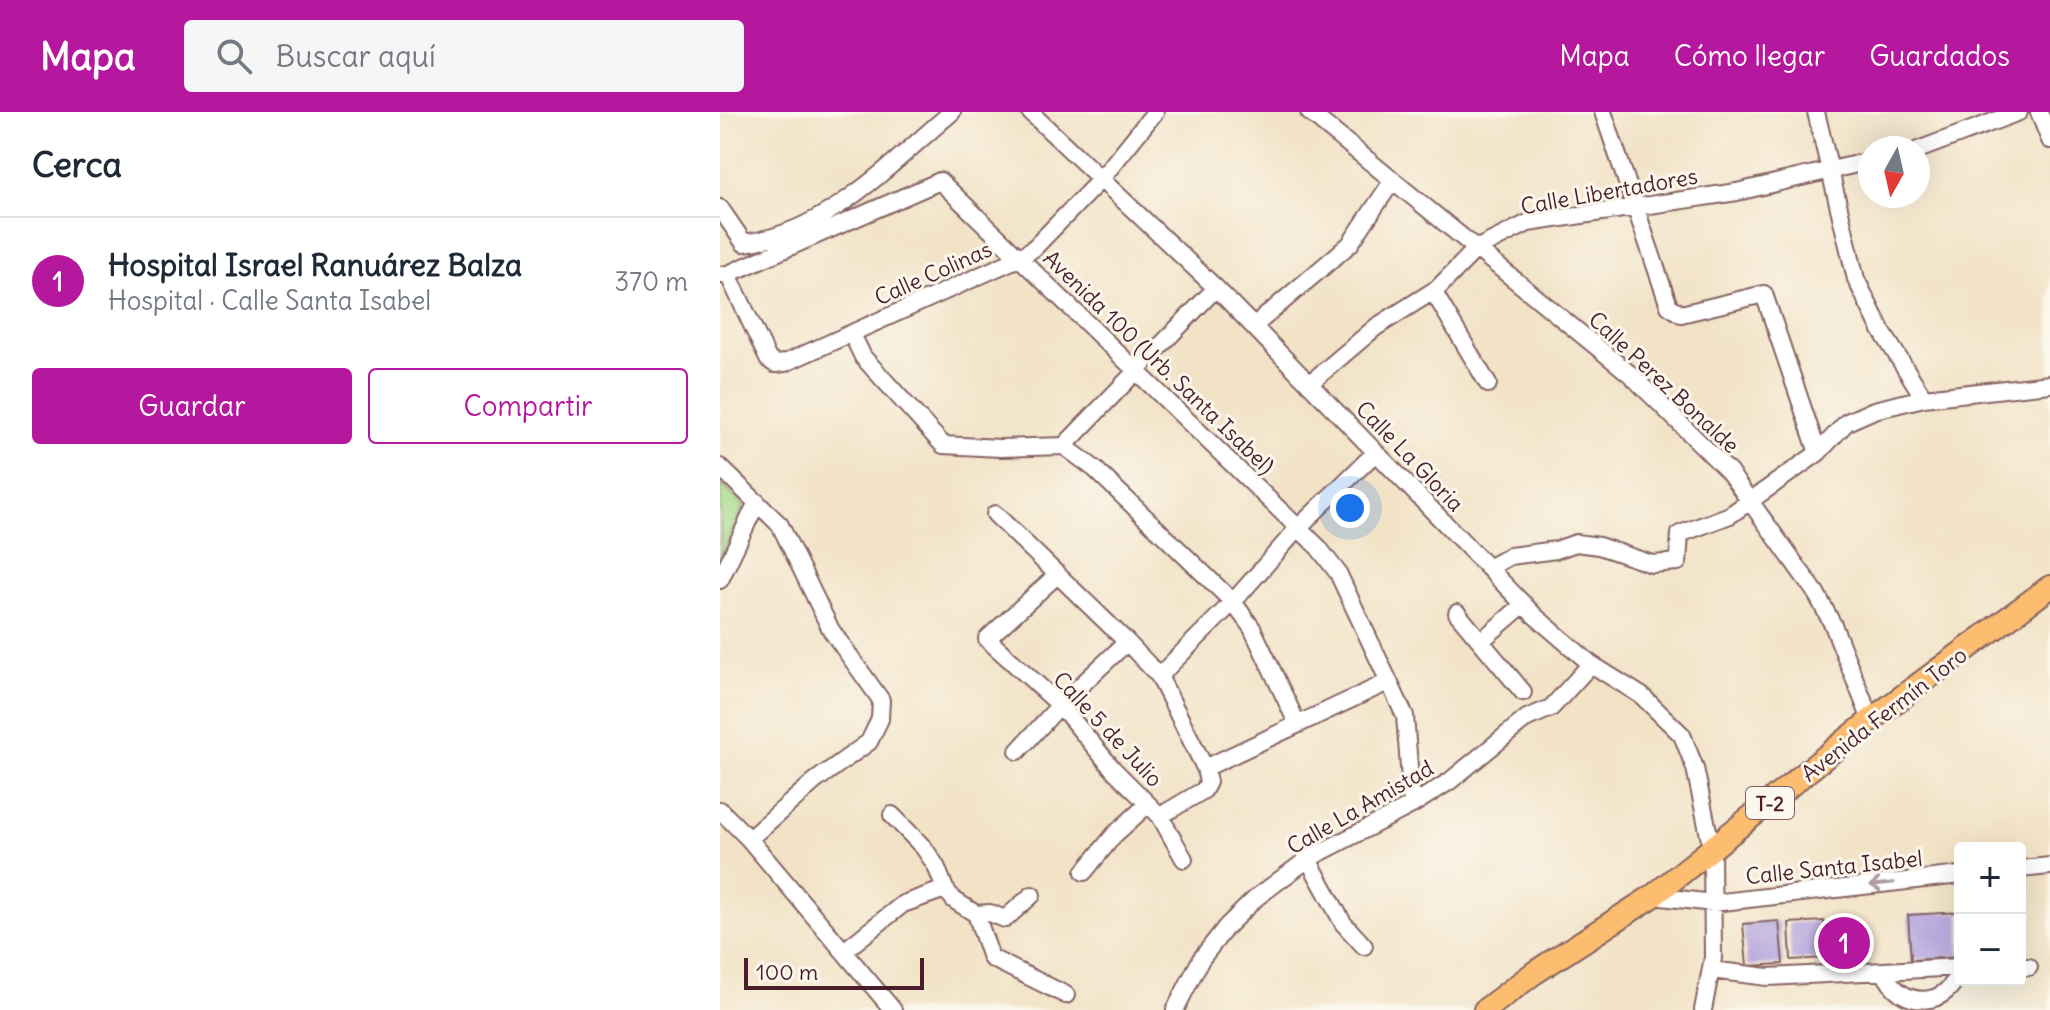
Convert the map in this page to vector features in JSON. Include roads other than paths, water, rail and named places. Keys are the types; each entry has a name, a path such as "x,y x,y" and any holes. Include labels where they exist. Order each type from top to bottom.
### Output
{"highway":[{"name":"Avenida Fermín Toro","path":"1485,1010 1534,973 1653,896 1871,720 2050,587"}],"street":[{"path":"720,208 744,243 771,240 846,203 952,112"},
{"name":"Calle La Gloria","path":"1030,112 1216,288 1524,604 1591,664 1642,696 1682,735 1695,768 1712,850 1711,970 1703,1010"},
{"name":"Calle Colinas","path":"724,275 768,359 775,364 785,363 1019,258 1034,248 1101,179 1155,112"},
{"name":"Calle Perez Bonalde","path":"1309,112 1630,374 1729,472 1816,593 1833,625 1871,720"},
{"path":"1603,112 1669,306 1681,314 1764,294 1818,453"},
{"path":"1816,112 1856,279 1881,330 1924,398"},
{"path":"1930,145 2019,112"},
{"path":"2039,112 2050,140"},
{"name":"Calle Libertadores","path":"1309,384 1376,327 1433,291 1476,249 1528,223 1737,192 1858,164"},
{"path":"1254,326 1350,244 1393,180"},
{"name":"Avenida 100 (Urb. Santa Isabel)","path":"724,275 940,181 1299,527 1338,573 1405,716 1412,805"},
{"path":"1064,446 1216,288"},
{"path":"1433,291 1488,384"},
{"path":"852,334 863,357 943,445 1000,448 1064,446 1095,469 1233,602 1252,628 1297,723"},
{"path":"1488,568 1510,556 1556,550 1576,543 1599,546 1652,564 1678,562 1680,534 1730,515 1818,453 1847,422 1874,410 1924,398 2050,384"},
{"path":"1159,676 1233,602 1299,527 1375,453"},
{"path":"720,467 780,525 831,630 881,700 880,719 869,742 815,781 749,839"},
{"path":"720,580 757,502"},
{"path":"995,514 1159,676 1205,768 1208,782 1204,790 1154,810 1114,835 1084,872"},
{"name":"Calle 5 de Julio","path":"1058,574 987,639 1060,705 1113,769 1154,810 1184,859"},
{"path":"1481,641 1524,604"},
{"path":"1457,613 1523,692"},
{"path":"1018,751 1060,705 1127,642"},
{"name":"Calle La Amistad","path":"1175,1010 1201,959 1227,926 1257,897 1308,859 1412,805 1450,781 1527,718 1551,708 1591,664"},
{"path":"1205,768 1388,682"},
{"path":"720,810 749,839 893,1010"},
{"path":"892,815 924,848 954,900 976,914 990,913 1005,919 1032,895"},
{"path":"1308,859 1343,923 1364,946"},
{"path":"2026,868 2050,866"},
{"name":"Calle Santa Isabel","path":"1653,896 1713,903 1954,876"},
{"path":"844,951 903,904 945,889"},
{"path":"976,914 991,958 1066,995"},
{"path":"1849,973 1850,930"},
{"path":"1711,970 1768,977 1884,971"}],"place":[{"name":"Hospital Israel Ranuárez Balza","path":"1844,943"}]}
